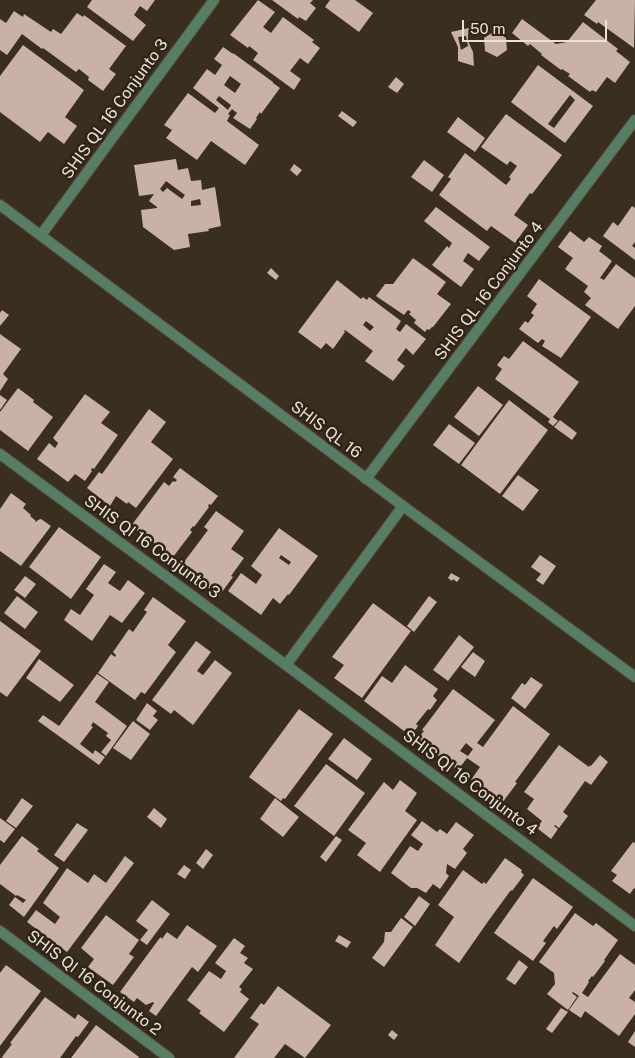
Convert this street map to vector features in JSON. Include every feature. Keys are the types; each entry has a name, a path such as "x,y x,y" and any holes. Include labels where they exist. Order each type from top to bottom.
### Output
{"street":[{"name":"SHIS QL 16 Conjunto 3","path":"41,235 214,0"},
{"name":"SHIS QL 16 Conjunto 4","path":"366,479 635,120"},
{"name":"SHIS QL 16","path":"0,205 366,479 635,677"},
{"name":"SHIS QI 16 Conjunto 3","path":"0,454 286,665"},
{"path":"286,665 403,506"},
{"name":"SHIS QI 16 Conjunto 4","path":"286,665 635,926"},
{"name":"SHIS QI 16 Conjunto 2","path":"0,931 169,1058"}],"building":[{"path":"92,0 155,0 147,11 140,6 134,15 146,25 133,41 87,7"},
{"path":"258,0 275,12 263,27 271,33 283,17 314,40 312,42 320,48 308,64 300,58 290,71 301,79 294,90 253,60 258,53 230,35"},
{"path":"272,0 313,0 310,3 316,8 306,21 299,17 298,19"},
{"path":"330,0 355,0 373,13 359,32 325,7"},
{"path":"596,0 635,0 634,48 598,22 597,24 584,15"},
{"path":"14,11 23,17 24,14 51,32 53,29 61,34 77,13 83,17 84,15 126,46 109,69 116,74 103,91 88,80 89,77 79,69 76,72 22,34 7,55 0,50 0,19 6,23"},
{"path":"522,19 556,44 567,42 583,22 618,49 616,51 630,62 615,83 607,77 596,92 592,90 590,92 568,76 570,74 561,70 530,44 528,46 512,33"},
{"path":"469,28 468,41 473,52 474,66 458,61 458,47 451,32","holes":["466,36 468,46 461,50 458,37"]},
{"path":"495,31 506,38 507,50 497,57 485,51 484,38"},
{"path":"23,45 84,90 65,117 77,126 64,144 48,132 40,142 0,112 0,76"},
{"path":"223,47 280,88 261,114 260,112 250,129 233,118 237,113 232,109 228,114 230,115 227,121 259,145 245,165 211,141 197,160 166,138 172,130 164,125 188,93 215,113 219,108 193,88 207,69 215,75 222,65 214,59","holes":["230,76 241,84 235,93 224,85","219,96 231,105 228,110 216,100"]},
{"path":"538,65 593,106 565,143 511,102","holes":["570,95 575,100 554,128 548,124"]},
{"path":"396,77 404,84 397,93 388,87"},
{"path":"342,111 357,122 353,127 338,116"},
{"path":"506,114 562,155 514,215 528,225 515,243 491,226 487,231 439,195 451,179 448,177 465,153 506,185 511,179 509,177 517,166 510,161 507,165 481,147"},
{"path":"458,117 485,138 475,152 447,132"},
{"path":"176,159 178,170 188,168 191,181 201,180 202,190 215,187 221,226 208,229 209,231 188,234 190,247 174,250 143,227 141,210 157,207 149,201 154,194 139,196 134,165","holes":["166,181 185,195 182,199 167,188 163,192 160,189","200,199 201,205 191,206 191,201"]},
{"path":"424,160 444,175 432,192 411,177"},
{"path":"294,164 302,170 297,176 290,170"},
{"path":"632,206 635,208 635,242 632,246 635,248 635,260 603,236 613,222 618,226"},
{"path":"436,207 490,247 479,261 468,253 463,261 474,269 461,287 432,265 447,246 449,248 452,243 424,221"},
{"path":"570,231 584,242 589,237 602,246 599,251 612,261 600,278 604,280 616,264 635,278 635,306 618,329 585,305 591,298 584,292 588,286 565,269 573,258 558,247"},
{"path":"413,258 446,282 437,294 451,304 433,327 425,332 414,323 416,320 409,314 411,312 408,310 404,315 376,296 385,284 393,284"},
{"path":"271,268 279,276 276,280 267,273"},
{"path":"539,279 591,317 561,358 542,346 545,341 542,339 538,343 519,329 525,321 528,323 534,315 531,313 537,304 527,296"},
{"path":"337,280 361,299 363,297 367,300 369,297 401,321 396,329 400,332 406,324 426,339 413,355 406,348 397,360 405,366 393,381 365,361 373,351 345,330 333,349 326,343 321,349 298,332","holes":["366,321 374,327 370,331 363,325"]},
{"path":"2,310 9,315 0,326 0,313"},
{"path":"0,334 21,349 3,374 8,379 0,391"},
{"path":"523,341 579,382 553,417 558,421 553,426 548,422 550,419 495,379 502,369 497,365 504,356 509,359"},
{"path":"478,386 503,405 479,436 454,417"},
{"path":"18,388 53,417 28,451 0,430 0,412"},
{"path":"85,394 110,412 101,423 118,435 94,469 92,468 85,481 75,474 68,482 37,459 49,443 55,448 58,443 53,438"},
{"path":"0,395 7,400 0,410"},
{"path":"509,400 548,430 500,494 461,465"},
{"path":"149,409 166,422 151,442 173,459 136,508 116,496 110,506 87,488 99,472 102,474"},
{"path":"560,420 577,433 572,440 554,427"},
{"path":"449,424 475,443 459,464 433,445"},
{"path":"180,468 218,496 211,505 209,504 209,507 190,530 192,532 173,557 131,526 164,482 169,486 173,481 177,480 173,477"},
{"path":"518,475 539,490 523,511 502,496"},
{"path":"11,493 26,504 23,508 31,515 35,522 41,519 51,526 21,566 0,551 0,509"},
{"path":"216,511 244,531 231,549 244,558 219,596 181,566 208,530 204,527"},
{"path":"59,527 101,557 71,599 29,567"},
{"path":"279,528 318,556 289,595 280,604 273,598 261,615 228,591 241,573 256,584 262,575 251,566","holes":["281,555 291,562 289,565 279,558"]},
{"path":"540,555 556,566 543,585 536,580 541,574 531,567"},
{"path":"104,564 116,572 108,583 120,591 128,580 145,593 122,623 110,615 92,641 64,620 71,609 80,615 94,595 86,589"},
{"path":"451,573 460,578 457,582 448,578"},
{"path":"25,576 36,584 25,598 14,590"},
{"path":"17,596 38,612 25,629 4,613"},
{"path":"429,596 437,602 414,632 407,626"},
{"path":"153,597 186,621 168,645 176,652 145,694 141,692 135,700 98,673 111,654 115,657 116,655 113,652 129,629 133,632 147,612 144,610"},
{"path":"373,603 411,631 362,698 334,678 344,665 332,657"},
{"path":"0,621 41,651 7,697 0,692"},
{"path":"459,635 474,647 448,681 433,670"},
{"path":"196,641 211,652 197,671 203,675 215,660 232,673 193,725 174,710 171,714 152,700"},
{"path":"473,652 485,661 475,677 461,667"},
{"path":"39,659 74,685 60,702 26,678"},
{"path":"405,665 438,689 433,696 437,700 416,724 418,726 413,733 407,728 404,731 364,701 382,676 392,683"},
{"path":"97,674 109,682 95,702 127,726 106,756 101,752 111,740 106,736 108,733 93,722 91,726 93,727 80,744 93,754 95,750 105,757 99,765 38,721 43,715 59,726"},
{"path":"531,677 543,685 525,709 511,698 522,683 525,685"},
{"path":"453,689 495,720 477,743 483,747 513,706 550,734 502,803 471,780 480,767 467,758 458,770 417,740 424,731 422,730","holes":["466,743 473,749 468,756 460,751"]},
{"path":"147,703 157,711 153,716 158,720 150,730 136,720"},
{"path":"299,709 333,734 285,799 283,798 281,801 249,777"},
{"path":"133,721 150,734 131,760 113,748"},
{"path":"344,738 372,759 357,780 328,759"},
{"path":"559,745 589,767 600,755 608,762 591,785 585,781 563,812 568,816 559,828 554,826 558,829 551,839 537,828 542,821 527,809 534,799 524,792"},
{"path":"326,764 365,793 334,836 294,806"},
{"path":"400,780 417,793 405,811 417,820 380,872 357,855 366,843 348,830 384,782 393,790"},
{"path":"22,798 33,806 16,828 6,821"},
{"path":"275,798 299,817 283,837 260,819"},
{"path":"154,808 167,819 161,828 147,817"},
{"path":"0,818 15,829 4,843 0,840"},
{"path":"422,821 437,832 440,829 447,834 456,822 474,835 463,849 467,853 455,869 447,864 446,873 449,876 440,889 433,884 426,893 417,888 411,888 391,873 410,846 418,851 423,844 411,835"},
{"path":"77,823 88,830 64,862 54,855"},
{"path":"22,836 39,849 37,851 59,868 24,917 9,905 15,897 23,903 26,900 16,896 0,884 0,865"},
{"path":"336,836 342,840 326,862 320,857"},
{"path":"633,842 635,843 635,889 630,894 612,881 617,875 611,871"},
{"path":"206,849 213,855 203,869 196,863"},
{"path":"125,856 134,863 67,952 27,922 36,910 55,924 60,917 43,903 67,868 88,883 94,874 106,883"},
{"path":"505,858 522,870 521,872 524,875 511,890 459,963 435,945 454,917 438,905 463,870 482,884 484,882 486,884"},
{"path":"184,865 191,870 185,879 177,874"},
{"path":"533,878 573,907 557,929 554,926 543,941 546,943 533,961 494,933"},
{"path":"419,896 430,904 415,926 404,917"},
{"path":"152,900 170,914 147,945 140,940 148,930 136,921"},
{"path":"575,913 593,926 596,923 618,940 605,961 588,981 582,993 588,997 620,954 635,965 635,990 629,998 635,1002 635,1014 619,1036 585,1011 581,1018 569,1010 579,996 573,992 577,997 568,1010 547,994 555,984 554,973 539,962"},
{"path":"106,915 139,940 129,954 134,957 113,985 88,967 94,959 81,948"},
{"path":"401,918 413,927 384,967 372,958 384,942 385,932 391,932"},
{"path":"187,925 217,946 198,972 192,967 156,1016 149,1011 153,1002 146,1005 137,998 134,1002 120,992 161,937 162,939 167,932 177,939"},
{"path":"339,935 351,942 347,948 335,941"},
{"path":"234,938 245,946 240,953 248,958 244,963 253,969 239,987 242,989 240,992 249,999 224,1032 199,1013 201,1011 187,1000 209,971 221,979 226,971 215,963"},
{"path":"519,960 528,967 515,985 506,979"},
{"path":"6,965 41,991 0,1046 0,973"},
{"path":"278,986 331,1025 305,1058 285,1044 274,1058 234,1058 259,1024 250,1018 261,1003 264,1005"},
{"path":"45,997 75,1019 78,1014 89,1022 60,1058 3,1058 12,1044 10,1043"},
{"path":"561,1008 568,1012 552,1033 546,1029"},
{"path":"96,1025 139,1057 71,1058"},
{"path":"392,1030 398,1035 394,1040 388,1035"},
{"path":"635,1031 635,1047 628,1042"}]}
